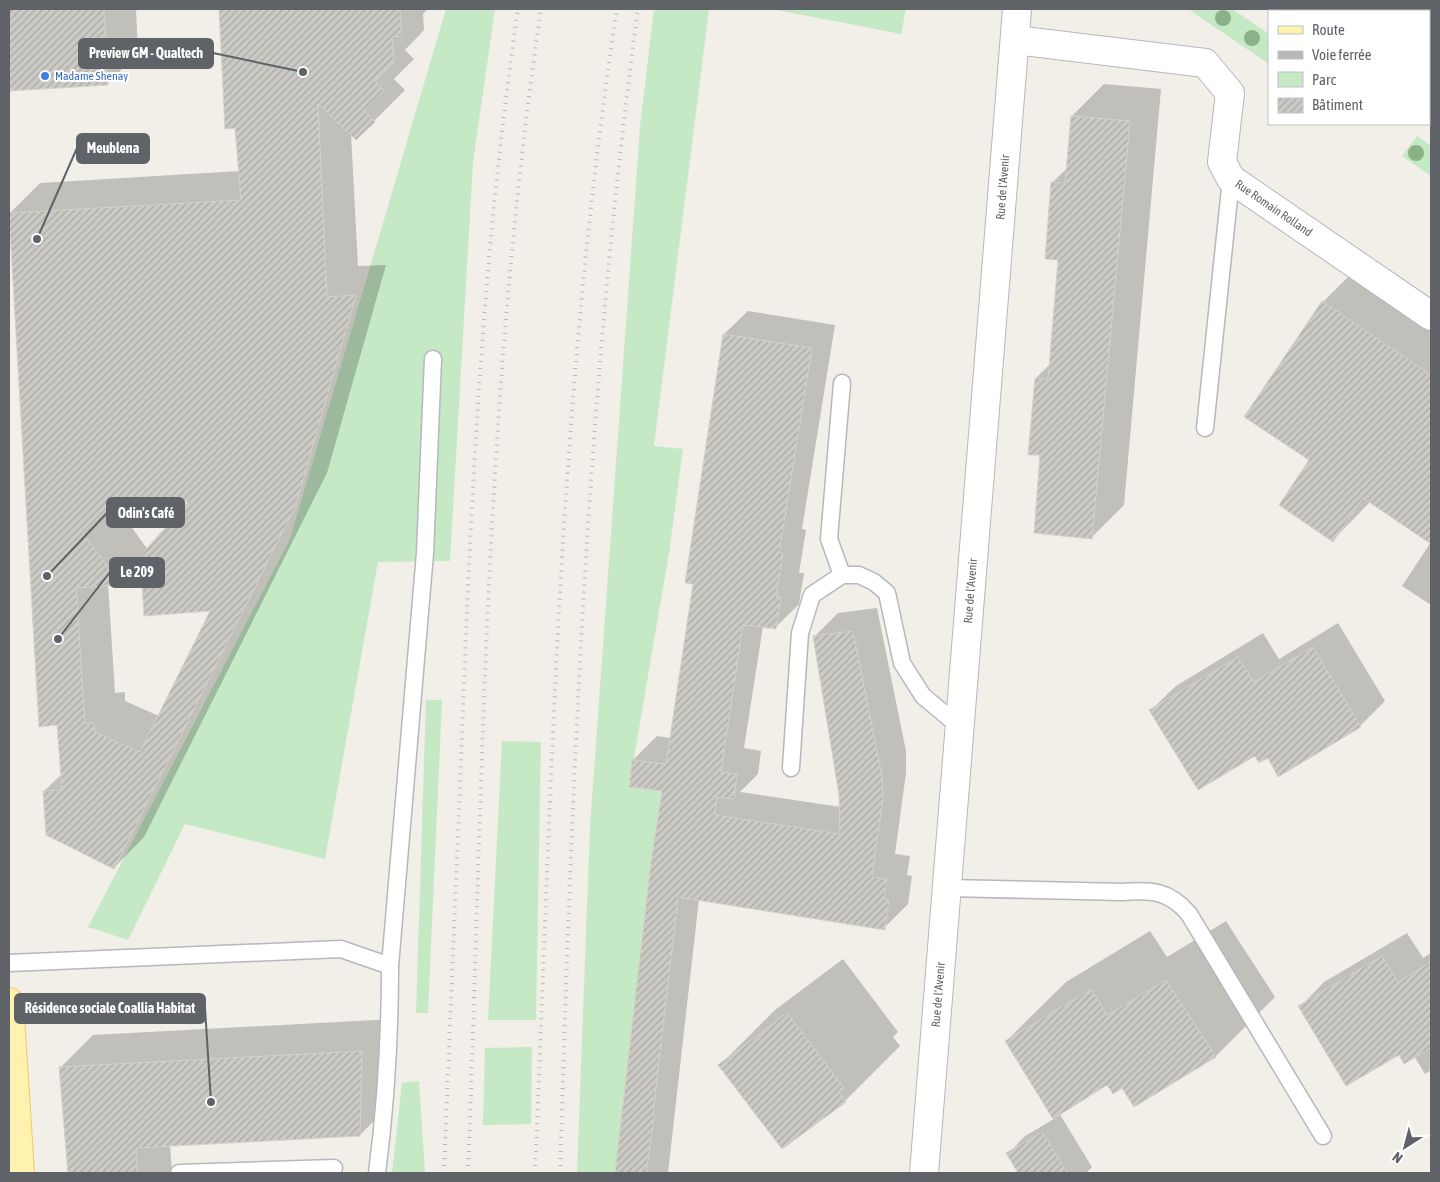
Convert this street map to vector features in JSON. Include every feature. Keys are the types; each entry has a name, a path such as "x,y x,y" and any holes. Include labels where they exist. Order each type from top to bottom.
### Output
{"main road":[{"path":"9,1002 20,1173"}],"street":[{"name":"Rue de l'Avenir","path":"924,1173 1017,9"},
{"name":"Rue Romain Rolland","path":"1015,40 1205,63 1230,93 1222,162 1231,179 1431,316"}],"lane":[{"path":"1205,428 1231,179"},
{"path":"377,1173 385,1118 390,1033 390,966 425,553 433,359"},
{"path":"842,383 828,539 842,575"},
{"path":"791,768 800,633 812,595 842,575 859,575 874,582 887,593 902,662 923,696 960,727"},
{"path":"947,888 1122,892 1142,890 1163,893 1178,902 1189,914 1323,1136"},
{"path":"9,963 341,949 390,966"},
{"path":"179,1173 334,1168"}],"green space":[{"path":"446,9 495,9 473,162 450,561 378,562 325,859 185,824 128,940 88,927 290,539"},
{"path":"654,9 709,9 654,446 683,449 669,553 629,787 662,791 642,934 621,1173 577,1173 590,827 640,127"},
{"path":"772,9 906,9 901,34"},
{"path":"1188,9 1232,9 1268,33 1268,63"},
{"path":"1417,136 1431,146 1431,176 1402,156"},
{"path":"426,700 442,700 428,1013 416,1013"},
{"path":"502,741 541,742 536,1020 488,1020"},
{"path":"532,1047 531,1124 483,1125 485,1048"},
{"path":"419,1081 425,1173 392,1173 402,1083"}],"building":[{"path":"9,9 104,9 108,85 9,91"},
{"path":"219,9 400,9 402,36 392,37 394,62 375,81 384,91 364,110 375,122 356,140 318,104 327,297 356,295 296,505 114,869 46,835 43,791 62,790 57,725 39,727 9,213 241,200 235,128 225,129","holes":["188,502 118,581 83,533 110,506","142,583 144,616 210,611 140,752 95,732 94,723 85,723 76,588"]},
{"path":"1071,116 1130,121 1092,539 1034,533 1040,455 1028,455 1035,378 1048,379 1058,260 1045,259 1051,182 1065,183"},
{"path":"1322,301 1431,375 1431,544 1363,498 1333,542 1279,505 1309,460 1244,417"},
{"path":"723,334 812,348 779,553 783,553 776,596 781,597 776,629 743,625 721,772 737,774 734,799 717,797 715,815 840,834 839,795 813,636 853,631 882,776 883,798 872,877 887,879 884,899 889,900 885,930 678,897 653,1114 655,1113 646,1173 615,1173 651,862 662,791 629,787 632,760 666,764 693,584 685,583"},
{"path":"1313,647 1361,727 1278,777 1268,758 1259,763 1255,756 1198,790 1149,710 1238,657 1254,682"},
{"path":"1382,956 1398,982 1431,962 1431,1048 1404,1064 1399,1055 1346,1086 1298,1006"},
{"path":"1166,980 1216,1057 1134,1107 1122,1088 1113,1094 1107,1085 1053,1119 1005,1041 1091,989 1107,1015"},
{"path":"787,1013 844,1088 839,1092 846,1102 782,1149 718,1065"},
{"path":"362,1051 360,1136 136,1148 137,1173 68,1173 59,1067"},
{"path":"1042,1132 1068,1173 1018,1173 1006,1153"}],"railway":[{"path":"444,1173 475,446 496,183 518,9"},
{"path":"468,1173 483,736 497,444 522,154 541,9"},
{"path":"535,1173 553,735 570,444 582,298 597,153 617,9"},
{"path":"560,1173 576,736 584,590 606,299 620,154 638,9"}],"place":[{"name":"Preview GM - Qualtech","path":"303,72"},
{"name":"Madame Shenay","path":"45,76"},
{"name":"Meublena","path":"37,239"},
{"name":"Odin's Café","path":"47,576"},
{"name":"Le 209","path":"58,639"},
{"name":"Résidence sociale Coallia Habitat","path":"211,1102"}]}
